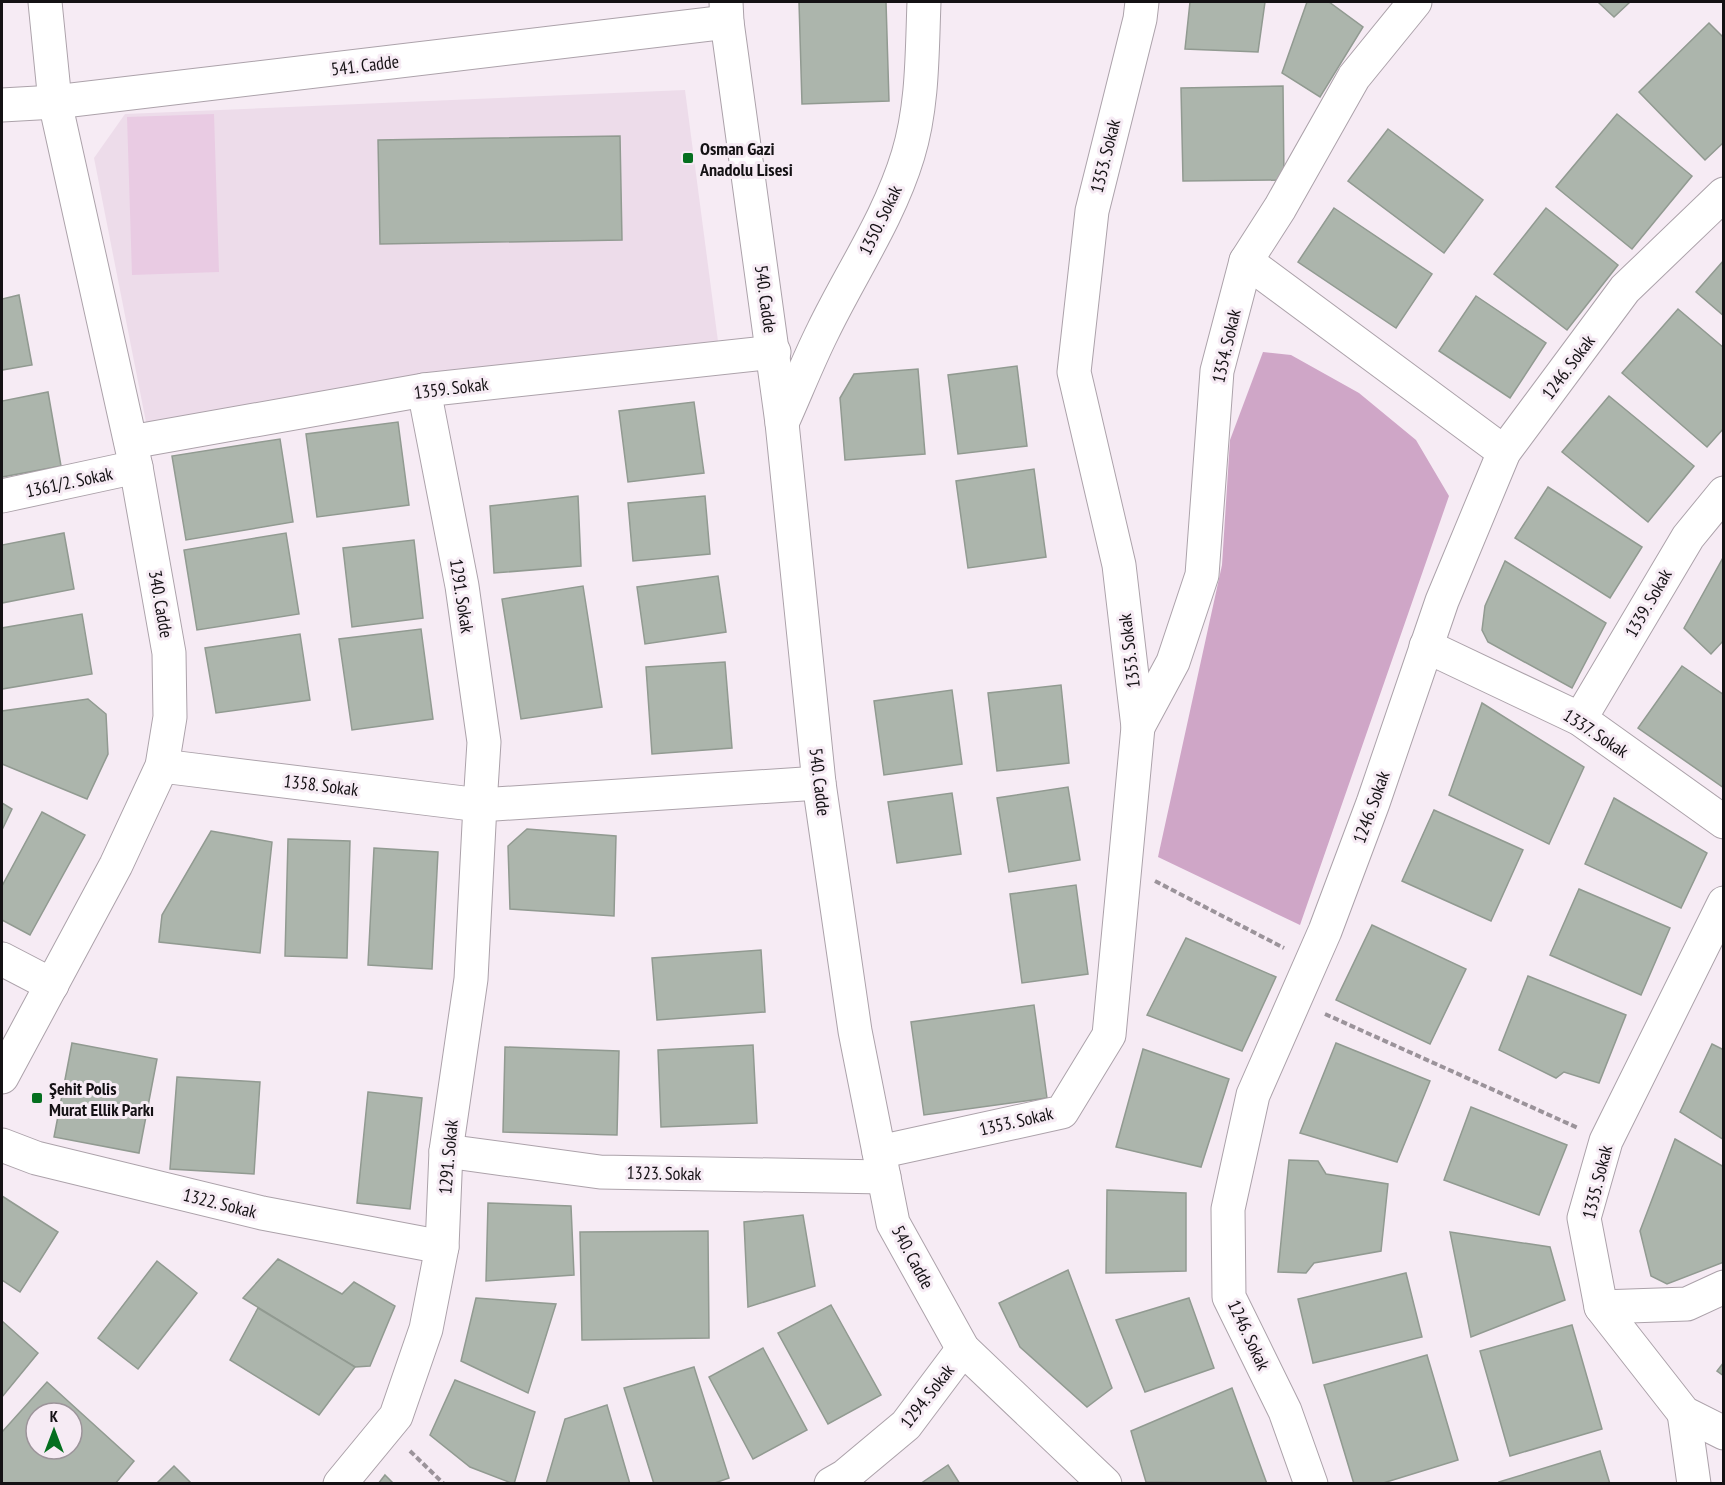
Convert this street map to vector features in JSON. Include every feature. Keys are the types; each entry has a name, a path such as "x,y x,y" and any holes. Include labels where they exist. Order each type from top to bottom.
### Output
{"street":[{"name":"340. Cadde","path":"2,1077 116,865 162,766 171,717 169,653 134,455 55,102 45,2"},
{"name":"1350. Sokak","path":"782,423 822,332 895,194 909,153 917,113 922,64 924,2"},
{"name":"1353. Sokak","path":"881,1164 1062,1112 1109,1035 1138,727 1119,565 1074,372 1092,211 1140,19 1142,2"},
{"name":"1354. Sokak","path":"1138,727 1173,662 1202,575 1217,372 1246,261 1280,208 1354,77 1415,2"},
{"name":"541. Cadde","path":"2,105 55,102 727,12"},
{"name":"540. Cadde","path":"727,12 774,352 819,783 855,1031 893,1223 963,1349 1105,1484"},
{"name":"1246. Sokak","path":"1311,1484 1285,1411 1229,1297 1228,1209 1253,1095 1311,962 1373,803 1442,601 1504,453 1625,290 1724,194"},
{"path":"1246,261 1504,453"},
{"name":"1359. Sokak","path":"134,455 424,390 774,352"},
{"name":"1291. Sokak","path":"340,1484 396,1416 426,1329 442,1247 446,1151 471,979 483,742 462,586 424,390"},
{"name":"1361/2. Sokak","path":"2,496 134,455"},
{"name":"1339. Sokak","path":"1581,719 1688,537 1724,493"},
{"name":"1337. Sokak","path":"1426,646 1581,719 1724,822"},
{"name":"1358. Sokak","path":"162,766 480,804"},
{"path":"480,804 819,783"},
{"name":"1335. Sokak","path":"1724,903 1606,1141 1584,1218 1601,1307 1684,1413 1724,1433"},
{"path":"2,959 52,984"},
{"name":"1322. Sokak","path":"2,1145 36,1158 262,1213 442,1247"},
{"name":"1323. Sokak","path":"446,1151 600,1172 881,1164"},
{"path":"1601,1307 1687,1304 1724,1287"},
{"name":"1294. Sokak","path":"831,1484 845,1476 906,1425 963,1349"},
{"path":"1684,1413 1694,1484"}],"path":[{"path":"1125,865 1311,962"},
{"path":"1294,1000 1606,1141"},
{"path":"386,1428 444,1484"}],"shaded area":[{"path":"685,90 719,349 146,422 94,158 125,114"},
{"path":"214,114 219,272 132,275 127,117"},
{"path":"1263,352 1291,355 1359,393 1416,440 1449,496 1300,925 1158,857 1222,565 1230,440"}],"building":[{"path":"799,2 886,2 889,101 802,104"},
{"path":"1190,2 1265,2 1258,52 1185,49"},
{"path":"1307,2 1329,2 1363,27 1320,97 1282,73"},
{"path":"1598,2 1630,2 1614,17"},
{"path":"1709,23 1724,38 1724,142 1705,160 1639,92"},
{"path":"1283,86 1284,180 1183,181 1181,88"},
{"path":"1617,114 1692,176 1632,249 1556,187"},
{"path":"1388,129 1483,200 1444,253 1348,181"},
{"path":"620,136 622,240 380,244 378,140"},
{"path":"1334,208 1432,274 1396,328 1298,262"},
{"path":"1546,208 1618,265 1567,330 1494,274"},
{"path":"1724,260 1724,316 1696,292"},
{"path":"19,295 32,365 2,370 2,299"},
{"path":"1476,296 1546,343 1510,398 1439,351"},
{"path":"1678,309 1724,348 1724,428 1707,447 1622,373"},
{"path":"1017,366 1027,446 958,454 948,375"},
{"path":"918,369 925,454 845,460 840,398 854,374"},
{"path":"48,392 61,466 2,477 2,401"},
{"path":"1609,396 1694,466 1648,522 1562,452"},
{"path":"694,402 704,473 628,482 619,411"},
{"path":"398,422 409,505 317,517 306,434"},
{"path":"280,439 293,522 186,540 172,456"},
{"path":"1034,469 1046,557 968,568 956,481"},
{"path":"1548,487 1642,547 1610,598 1515,538"},
{"path":"578,496 581,566 494,573 490,506"},
{"path":"705,496 710,554 633,561 628,503"},
{"path":"64,533 74,589 2,603 2,545"},
{"path":"286,533 299,614 197,630 184,550"},
{"path":"414,540 423,618 352,627 343,548"},
{"path":"1724,556 1724,640 1711,654 1684,628"},
{"path":"1505,561 1606,623 1572,688 1488,642 1482,630 1485,606"},
{"path":"718,576 726,632 645,644 637,587"},
{"path":"583,586 602,707 521,719 502,599"},
{"path":"82,614 92,674 2,689 2,628"},
{"path":"421,629 433,719 352,730 339,639"},
{"path":"300,634 310,700 216,713 205,648"},
{"path":"725,662 732,748 652,754 646,667"},
{"path":"1682,666 1724,695 1724,788 1638,728"},
{"path":"1061,685 1069,763 997,771 988,693"},
{"path":"952,690 962,764 884,775 874,701"},
{"path":"88,699 106,714 108,754 87,799 2,764 2,711"},
{"path":"1482,703 1584,767 1549,844 1449,795"},
{"path":"1068,787 1080,860 1009,872 997,798"},
{"path":"952,793 961,854 897,863 888,802"},
{"path":"1614,798 1707,853 1681,908 1585,864"},
{"path":"2,803 12,809 2,830"},
{"path":"1434,810 1523,850 1491,921 1402,881"},
{"path":"42,812 85,835 30,935 2,920 2,886"},
{"path":"527,829 616,836 614,916 510,909 508,846"},
{"path":"211,831 272,842 260,953 159,942 162,915"},
{"path":"288,839 350,841 347,958 285,956"},
{"path":"374,848 438,852 432,969 368,965"},
{"path":"1076,885 1088,974 1022,983 1010,894"},
{"path":"1579,889 1670,928 1641,995 1550,955"},
{"path":"1372,925 1466,969 1430,1044 1336,1000"},
{"path":"1186,938 1276,977 1242,1051 1147,1015"},
{"path":"761,950 765,1012 657,1020 652,958"},
{"path":"1528,976 1626,1015 1599,1083 1564,1072 1556,1078 1499,1050"},
{"path":"1034,1005 1047,1098 924,1115 911,1022"},
{"path":"72,1043 157,1059 139,1153 54,1137"},
{"path":"1336,1043 1430,1081 1397,1162 1300,1133"},
{"path":"1712,1044 1724,1050 1724,1140 1680,1112"},
{"path":"753,1045 757,1123 661,1127 658,1050"},
{"path":"505,1047 619,1051 617,1135 503,1132"},
{"path":"1143,1049 1229,1079 1201,1167 1116,1147"},
{"path":"177,1077 260,1082 254,1174 170,1169"},
{"path":"368,1092 422,1098 410,1209 357,1203"},
{"path":"1471,1107 1567,1145 1539,1215 1444,1180"},
{"path":"1675,1139 1724,1167 1724,1262 1667,1284 1651,1276 1640,1231"},
{"path":"1289,1160 1318,1161 1326,1174 1388,1184 1381,1251 1314,1263 1306,1273 1278,1272"},
{"path":"1107,1190 1186,1193 1186,1271 1106,1273"},
{"path":"2,1196 58,1232 20,1292 2,1280"},
{"path":"488,1203 571,1206 574,1275 486,1281"},
{"path":"803,1215 815,1286 748,1307 744,1222"},
{"path":"708,1231 709,1338 582,1340 580,1232"},
{"path":"1450,1232 1550,1247 1565,1300 1471,1337"},
{"path":"278,1259 342,1294 354,1282 395,1306 370,1366 355,1367 243,1298"},
{"path":"157,1261 197,1293 138,1369 98,1338"},
{"path":"1068,1270 1112,1388 1087,1407 1020,1347 999,1303"},
{"path":"1406,1273 1422,1337 1313,1363 1298,1299"},
{"path":"476,1298 556,1304 528,1393 461,1361"},
{"path":"1189,1298 1214,1368 1145,1392 1116,1320"},
{"path":"831,1305 881,1395 828,1424 778,1333"},
{"path":"258,1308 355,1367 319,1415 230,1360"},
{"path":"2,1321 38,1353 2,1397"},
{"path":"1572,1325 1602,1429 1510,1456 1480,1351"},
{"path":"763,1348 807,1430 753,1459 709,1377"},
{"path":"1427,1355 1458,1460 1380,1484 1354,1484 1324,1385"},
{"path":"1724,1362 1724,1376 1717,1371"},
{"path":"694,1367 729,1478 712,1484 654,1484 624,1388"},
{"path":"455,1380 535,1412 514,1484 470,1467 430,1435"},
{"path":"47,1382 68,1401 30,1401"},
{"path":"1232,1388 1267,1484 1146,1482 1131,1431"},
{"path":"607,1405 630,1484 546,1484 565,1419"},
{"path":"24,1408 24,1461 84,1461 84,1416 134,1461 115,1484 2,1484 2,1432"},
{"path":"1600,1451 1610,1484 1500,1484 1499,1482"},
{"path":"948,1465 960,1484 920,1484"},
{"path":"174,1466 192,1484 156,1484"},
{"path":"385,1475 394,1484 378,1484"}],"place":[{"name":"Osman Gazi Anadolu Lisesi","path":"688,158"},
{"name":"Şehit Polis Murat Ellik Parkı","path":"37,1098"}]}
